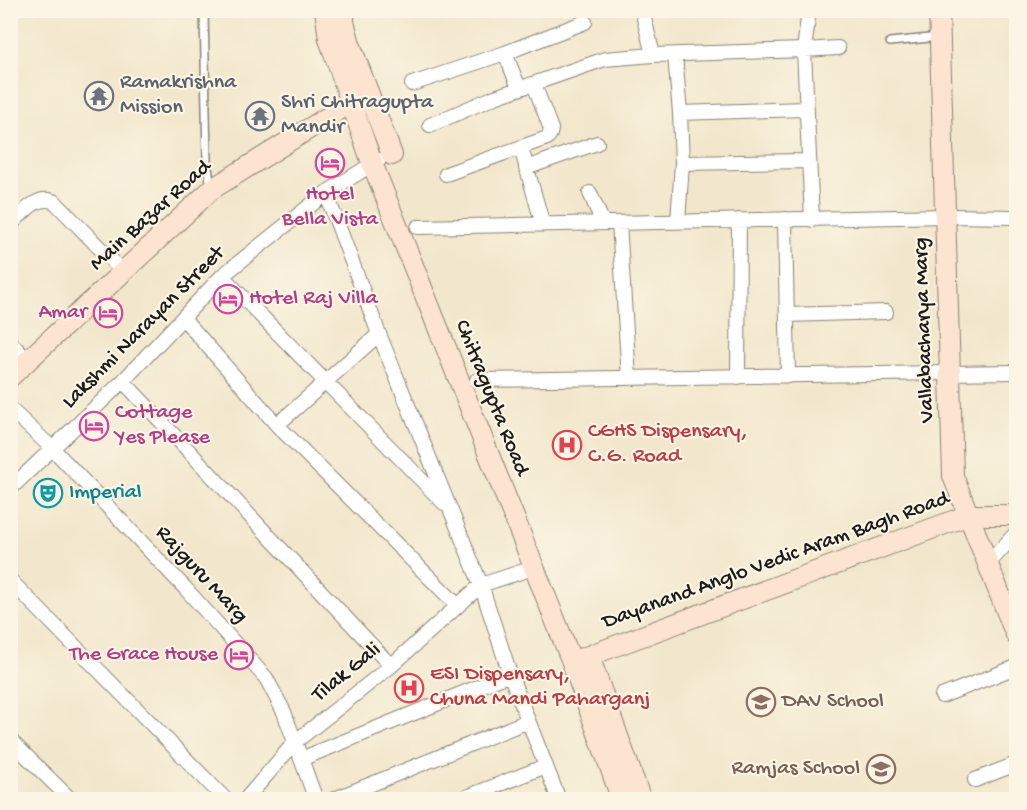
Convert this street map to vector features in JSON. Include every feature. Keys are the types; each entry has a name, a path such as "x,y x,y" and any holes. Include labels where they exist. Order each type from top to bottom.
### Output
{"street":[{"name":"Chitragupta Road","path":"325,10 329,39 392,154"},
{"name":"Chitragupta Road","path":"344,10 346,34 372,163 533,568 580,659 641,800"},
{"path":"642,10 653,55"},
{"path":"809,10 804,50 812,220"},
{"name":"Vallabacharya Marg","path":"939,10 953,476 1017,635"},
{"path":"412,84 505,53 585,22"},
{"path":"430,125 519,88 605,59 838,48"},
{"path":"505,53 519,88"},
{"path":"675,55 682,163 678,222"},
{"path":"446,174 547,138 551,129 534,84"},
{"name":"Main Bazar Road","path":"10,377 212,189 360,96"},
{"path":"680,113 806,109"},
{"path":"526,168 597,143"},
{"path":"521,148 543,225"},
{"name":"Lakshmi Narayan Street","path":"10,489 123,381 222,276 326,193 372,163 392,154"},
{"path":"682,163 809,161"},
{"path":"326,193 379,334 481,585 510,674 559,800"},
{"path":"590,193 603,223"},
{"path":"10,225 38,200 47,198 55,202 123,272"},
{"path":"418,227 946,216 1017,217"},
{"path":"785,219 788,376"},
{"path":"738,377 739,220"},
{"path":"619,223 629,378"},
{"path":"222,276 450,509"},
{"path":"787,315 886,312"},
{"path":"183,318 277,425 456,605"},
{"path":"277,425 379,334"},
{"path":"10,342 28,361"},
{"path":"477,380 1017,372"},
{"path":"123,381 391,666"},
{"name":"Rajguru Marg","path":"10,409 52,448 266,678 280,704 316,800"},
{"name":"Dayanand Anglo Vedic Aram Bagh Road","path":"580,659 969,515 1017,515"},
{"path":"988,564 1017,533"},
{"path":"481,585 533,568"},
{"path":"10,580 226,800"},
{"name":"Tilak Gali","path":"245,800 295,742 391,666 456,605 481,585"},
{"name":"Chitragupta Road","path":"580,659 622,800"},
{"path":"942,696 1017,667"},
{"path":"302,759 510,674"},
{"path":"332,800 528,722"},
{"path":"10,740 71,800"},
{"path":"975,780 1017,764"},
{"path":"459,800 546,766"}],"lane":[{"path":"204,10 207,161 212,189"},
{"path":"890,42 940,37"}],"place":[{"name":"Ramakrishna Mission","path":"99,96"},
{"name":"Shri Chitragupta Mandir","path":"260,116"},
{"name":"Hotel Bella Vista","path":"330,163"},
{"name":"Hotel Raj Villa","path":"228,299"},
{"name":"Amar","path":"108,313"},
{"name":"Cottage Yes Please","path":"94,426"},
{"name":"CGHS Dispensary, C.G. Road","path":"567,445"},
{"name":"Imperial","path":"48,493"},
{"name":"The Grace House","path":"239,655"},
{"name":"ESI Dispensary, Chuna Mandi Paharganj","path":"409,688"},
{"name":"DAV School","path":"761,702"},
{"name":"Ramjas School","path":"881,769"}]}
